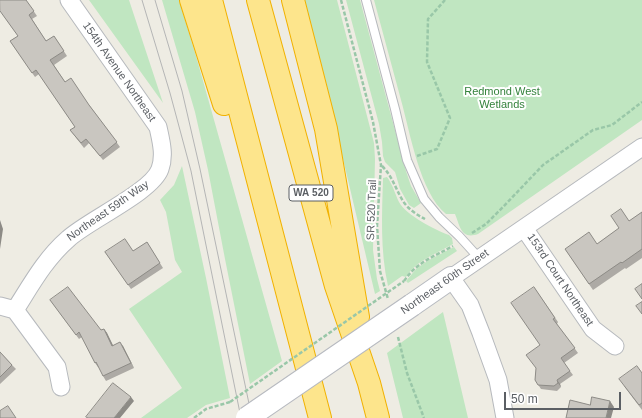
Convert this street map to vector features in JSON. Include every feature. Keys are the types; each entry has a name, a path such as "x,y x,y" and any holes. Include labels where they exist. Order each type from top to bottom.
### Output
{"highway":[{"path":"191,0 300,341"},
{"path":"211,0 320,418"},
{"name":"WA 520","path":"258,0 336,286 369,383 378,418"},
{"path":"293,0 326,129 369,383"}],"street":[{"name":"154th Avenue Northeast","path":"68,0 158,127 163,152 160,170"},
{"name":"Northeast 60th Street","path":"247,418 642,147"},
{"name":"Northeast 59th Way","path":"7,308 51,255 69,238 148,184 160,170"},
{"name":"153rd Court Northeast","path":"524,228 592,329 615,346"},
{"path":"451,278 470,306 481,333 498,380 505,418"},
{"path":"7,308 57,367 61,388"}],"lane":[{"path":"366,0 407,160 424,199 479,258"}],"path":[{"name":"SR 520 Trail","path":"341,0 373,122 381,165 377,226 380,271 388,300"},
{"path":"407,160 437,149 450,118 427,62 428,19 444,0"},
{"path":"194,418 206,409 230,402 404,281 415,268 426,260 453,246 486,224 543,165 593,130 612,125 642,102"},
{"path":"398,337 408,373 424,418"}],"green space":[{"path":"89,0 129,0 163,103"},
{"path":"162,0 179,0 282,361 250,384 208,170 195,112"},
{"path":"304,0 337,0 374,143 373,250 380,291 375,294 326,82"},
{"path":"346,0 360,0 406,171 411,186 421,203 414,208 409,205 400,189 395,172 385,162 383,156 379,124"},
{"name":"Redmond West Wetlands","path":"374,0 642,0 642,120 478,234 468,235 462,231 455,214 446,214 437,204 429,192 423,177 412,145"},
{"path":"182,166 230,398 206,405 187,418 141,418 182,388 129,309 182,272 175,260 166,212 160,200 174,185"},
{"path":"387,177 403,207 421,222 449,235 452,238 453,244 421,262 410,271 406,277 402,276 388,286 385,272 382,232 383,178"},
{"path":"454,247 457,251 408,283 406,281 417,268"},
{"path":"443,312 468,418 403,418 387,353"}],"building":[{"path":"0,0 26,0 34,11 29,15 46,41 54,36 64,51 50,60 65,82 71,78 117,142 100,156 86,139 81,143 70,130 75,127 36,70 32,73 10,41 18,36 0,11"},
{"path":"621,209 629,221 642,212 642,249 589,284 565,249 589,232 597,244 619,228 611,216"},
{"path":"125,239 133,251 147,242 160,263 128,285 105,252"},
{"path":"642,284 642,299 635,289"},
{"path":"68,287 101,330 104,329 112,346 120,342 131,363 103,376 79,332 76,335 50,300"},
{"path":"534,287 555,318 553,319 575,348 561,358 570,371 557,380 558,383 554,386 538,385 535,380 536,368 526,355 540,345 511,303"},
{"path":"642,302 642,314 636,306"},
{"path":"0,352 12,365 0,377"},
{"path":"637,366 642,373 642,403 639,405 619,379"},
{"path":"113,383 131,397 114,418 86,417"},
{"path":"592,397 610,401 606,418 566,418 570,400 590,405"},
{"path":"8,406 16,418 0,418 0,411"}],"tram line":[{"path":"142,0 170,93 191,171 241,418"},
{"path":"155,0 182,91 200,169 252,418"}]}
